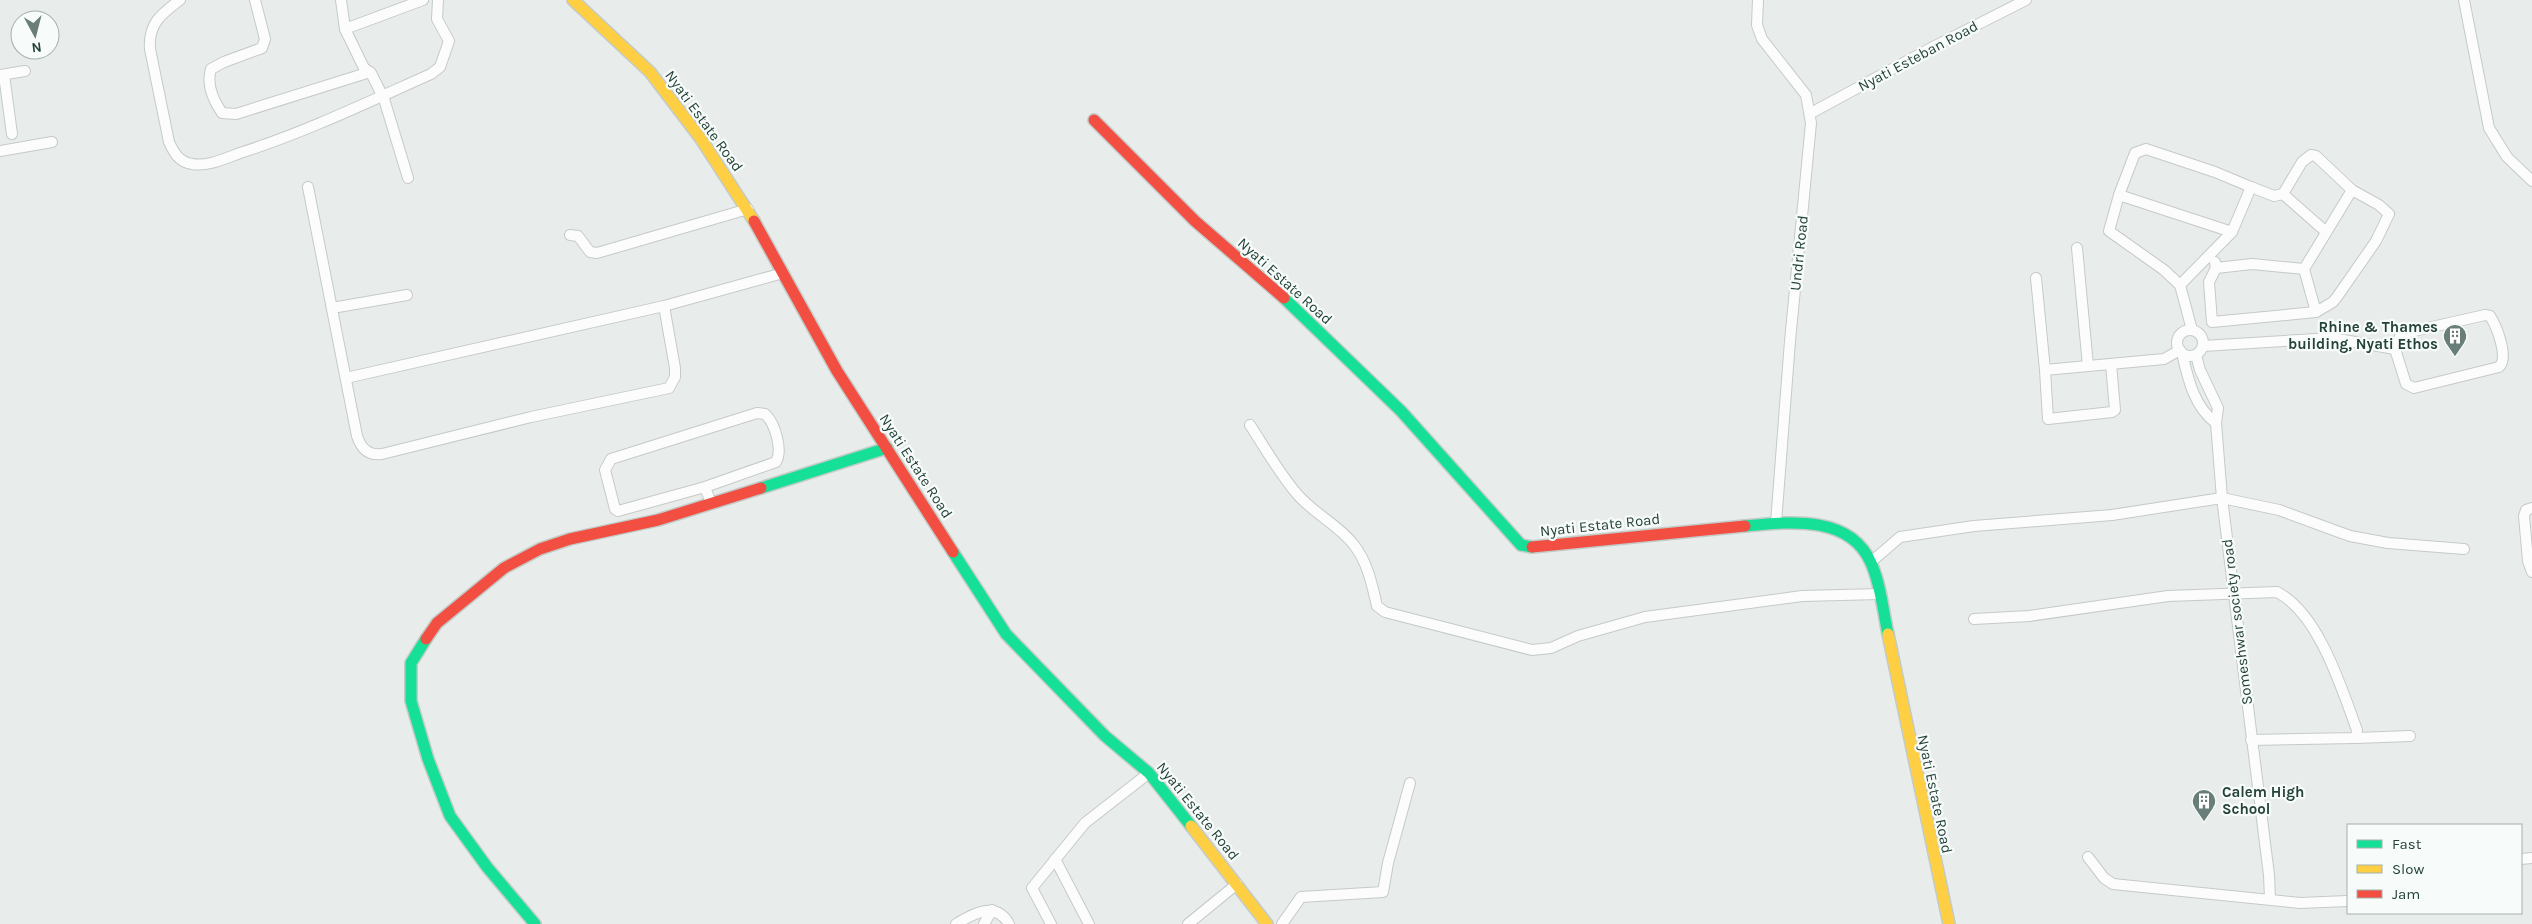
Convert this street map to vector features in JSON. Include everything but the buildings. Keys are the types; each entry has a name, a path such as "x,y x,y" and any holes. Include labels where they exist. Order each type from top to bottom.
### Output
{"street":[{"path":"180,0 154,23 149,35 169,142 173,153 182,161 194,164 212,163 289,137 431,74 440,67 448,42 437,19 438,0"},
{"path":"255,0 265,38 262,48 217,65 211,69 208,79 214,102 222,113 236,114 370,72"},
{"path":"341,0 345,29 364,68 370,72 383,96 408,178"},
{"path":"345,29 423,0"},
{"name":"Nyati Estate Road","path":"574,0 650,72 701,139 748,209 837,371 1006,634 1106,736 1149,773 1268,924"},
{"name":"Undri Road","path":"1758,0 1757,26 1762,39 1806,95 1811,113 1776,523"},
{"name":"Nyati Esteban Road","path":"1811,113 1933,47 2026,0"},
{"path":"2464,0 2489,128 2507,157 2532,181"},
{"path":"12,134 2,75 25,71"},
{"name":"Nyati Estate Road","path":"1094,120 1195,221 1251,268 1367,376 1401,411 1521,545 1534,547 1776,523 1820,523 1845,534 1861,548 1871,562 1880,594 1900,700 1949,924"},
{"path":"0,150 52,142"},
{"path":"2192,330 2180,285 2164,270 2109,231 2135,153 2146,148 2215,172 2274,196 2283,194 2302,162 2311,155 2316,156 2352,190 2379,205 2389,214 2376,241 2337,297 2333,302 2316,312 2212,322 2209,282 2216,268 2214,251"},
{"path":"308,187 359,442 365,451 376,454 531,417 668,388 675,377 664,306"},
{"path":"2180,285 2232,232 2251,188"},
{"path":"2316,312 2304,269 2325,231 2352,190"},
{"path":"2283,194 2325,231"},
{"path":"2120,195 2232,232"},
{"path":"570,235 578,236 590,252 597,253 748,209"},
{"path":"2077,248 2088,366"},
{"path":"2216,268 2252,264 2304,269"},
{"path":"346,378 664,306 783,273"},
{"path":"2036,278 2048,419 2112,412 2115,410 2111,364"},
{"path":"332,308 407,295"},
{"path":"2484,315 2490,316 2494,321 2504,363 2499,367 2489,370 2414,388 2406,384 2395,349 2401,334 2484,315"},
{"path":"2203,346 2200,334 2192,330 2184,332 2178,338 2188,377 2204,414 2216,424"},
{"path":"2181,352 2188,356 2196,355 2203,346 2332,338 2395,349"},
{"path":"2045,370 2164,359 2181,352"},
{"name":"Someshwar society road","path":"2196,355 2200,370 2218,408 2216,424 2222,498 2269,875 2270,900"},
{"path":"757,413 765,414 770,418 779,448 780,456 776,462 705,488 618,511 615,509 605,470 611,459 757,413"},
{"path":"1250,425 1297,494 1313,511 1354,545 1369,576 1376,606 1385,612 1465,631 1532,650 1552,648 1578,636 1645,618 1802,596 1880,594"},
{"path":"535,924 487,867 450,816 428,759 411,701 411,663 437,623 504,568 526,556 570,539 658,520 887,448"},
{"path":"705,488 711,504"},
{"path":"1871,562 1900,537 1974,526 2112,515 2222,498 2279,510 2350,536 2388,543 2464,549"},
{"path":"2532,508 2526,510 2524,516 2528,561 2532,572"},
{"path":"1974,619 2048,614 2168,596 2277,592 2287,597 2304,616 2325,650 2357,730 2356,738"},
{"path":"2251,740 2410,736"},
{"path":"1051,924 1032,888 1085,823 1149,773"},
{"path":"1282,924 1301,897 1383,892 1388,863 1410,783"},
{"path":"2088,857 2104,878 2112,884 2300,903 2347,900"},
{"path":"1055,859 1089,924"},
{"path":"1188,924 1238,884"},
{"path":"984,924 992,910"},
{"path":"956,924 974,913 992,910 1004,916 1009,924"}],"traffic: fast":[{"path":"1284,298 1401,411 1521,545 1532,547"},
{"path":"761,488 887,448"},
{"path":"1745,526 1798,523 1833,529 1848,536 1861,547 1871,563 1879,589 1888,634"},
{"path":"953,552 1006,634 1105,736 1149,773 1191,826"},
{"path":"426,639 411,663 411,701 428,759 450,816 487,867 535,924"}],"traffic: slow":[{"path":"573,0 650,72 701,139 754,221"},
{"path":"1888,634 1949,924"},
{"path":"1191,826 1267,924"}],"traffic: jam":[{"path":"1094,120 1195,221 1284,298"},
{"path":"754,221 837,371 953,552"},
{"path":"426,639 437,623 504,568 540,549 570,539 658,520 761,488"},
{"path":"1532,547 1745,526"}],"place":[{"name":"Rhine & Thames building, Nyati Ethos","path":"2455,357"},
{"name":"Calem High School","path":"2204,822"}]}
